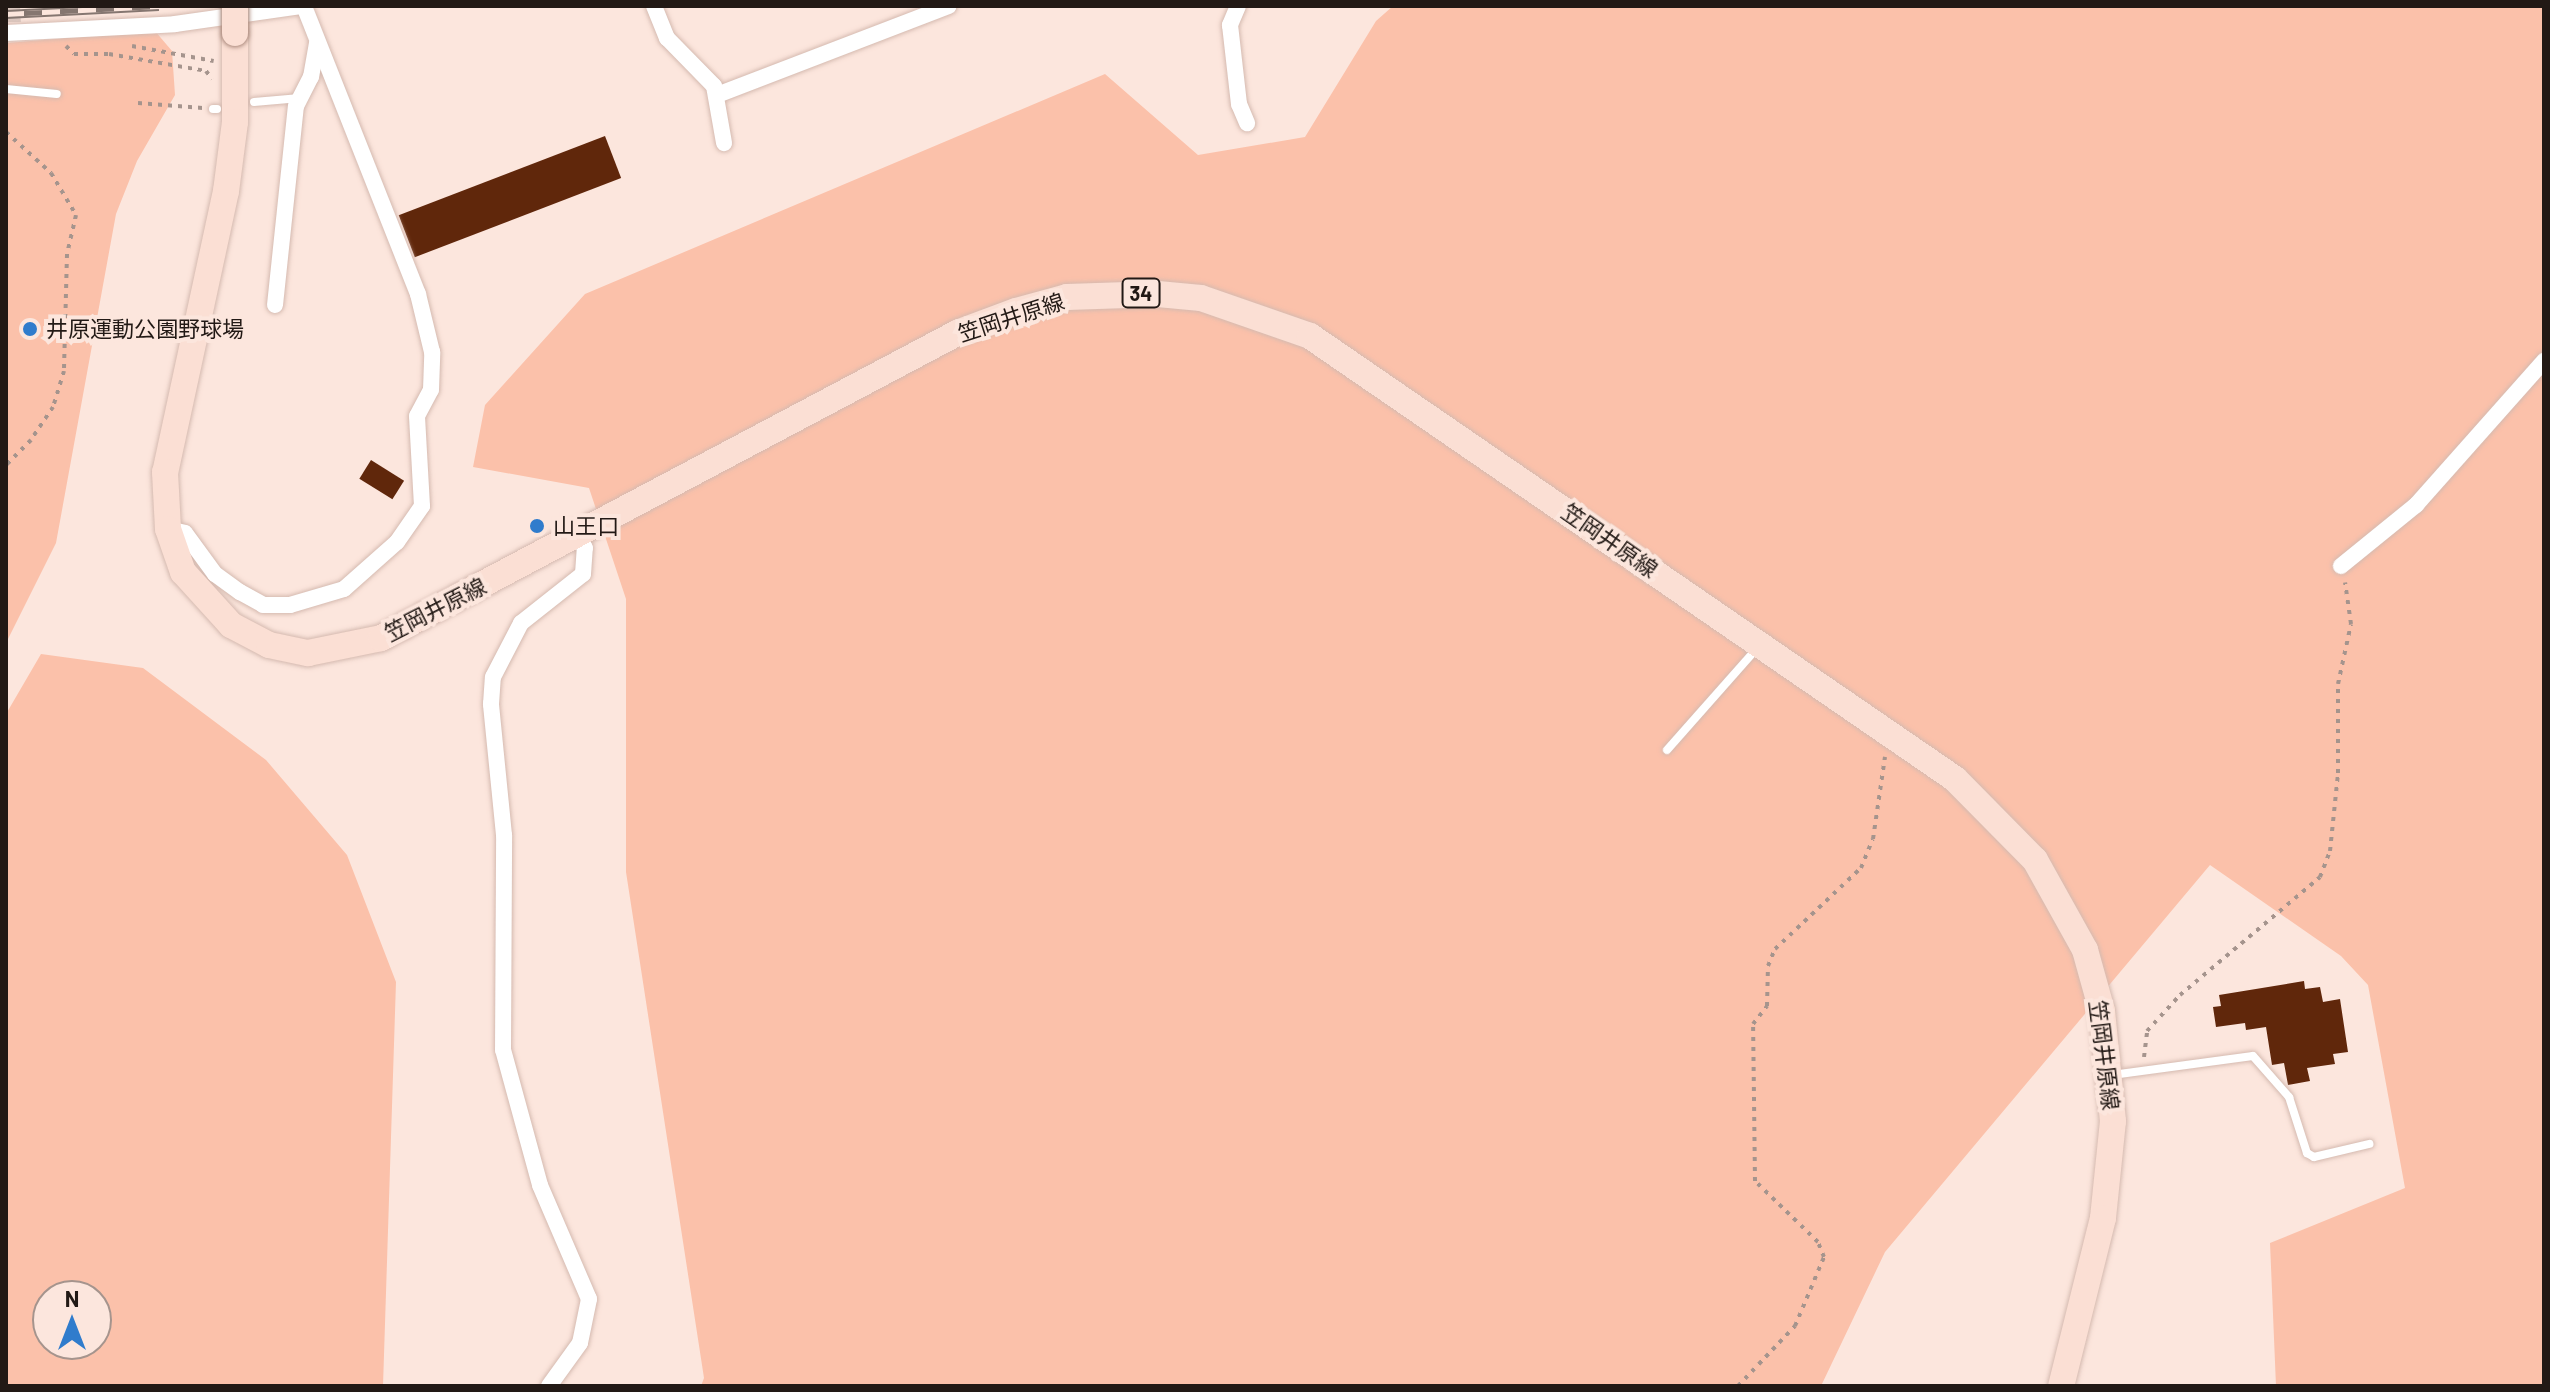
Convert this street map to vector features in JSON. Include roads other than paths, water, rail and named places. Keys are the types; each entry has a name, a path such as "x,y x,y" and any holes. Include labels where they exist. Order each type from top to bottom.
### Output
{"main road":[{"name":"笠岡井原線","path":"235,6 235,122 226,191 165,472 168,529 183,572 231,625 269,645 308,653 381,638 957,333 1067,297 1158,294 1201,298 1310,336 1955,779 2035,860 2085,950 2110,1067 2113,1121 2106,1205 2061,1386"}],"street":[{"path":"11,31 175,24 303,6 418,294 432,352 431,390 417,416 422,506 397,542 344,589 290,605 263,605 215,574 185,533 168,529"},
{"path":"654,6 667,38 717,95 724,143"},
{"path":"717,95 949,6"},
{"path":"1238,6 1230,25 1239,104 1247,123"},
{"path":"275,305 296,106 318,41"},
{"path":"2341,566 2416,505 2544,361"},
{"path":"549,1386 580,1343 589,1299 540,1185 503,1050 504,835 491,704 493,677 521,623 583,574 585,548 577,534"}],"lane":[{"path":"6,89 57,94"},
{"path":"254,102 301,98"},
{"path":"1667,750 1761,644"},
{"path":"2110,1067 2253,1056 2289,1097 2307,1153 2314,1157 2369,1144"}],"tunnel":[{"path":"12,6 13,27"}],"railway":[{"path":"6,14 159,6"}],"place":[{"name":"井原運動公園野球場","path":"30,329"},
{"name":"山王口","path":"537,526"}]}
